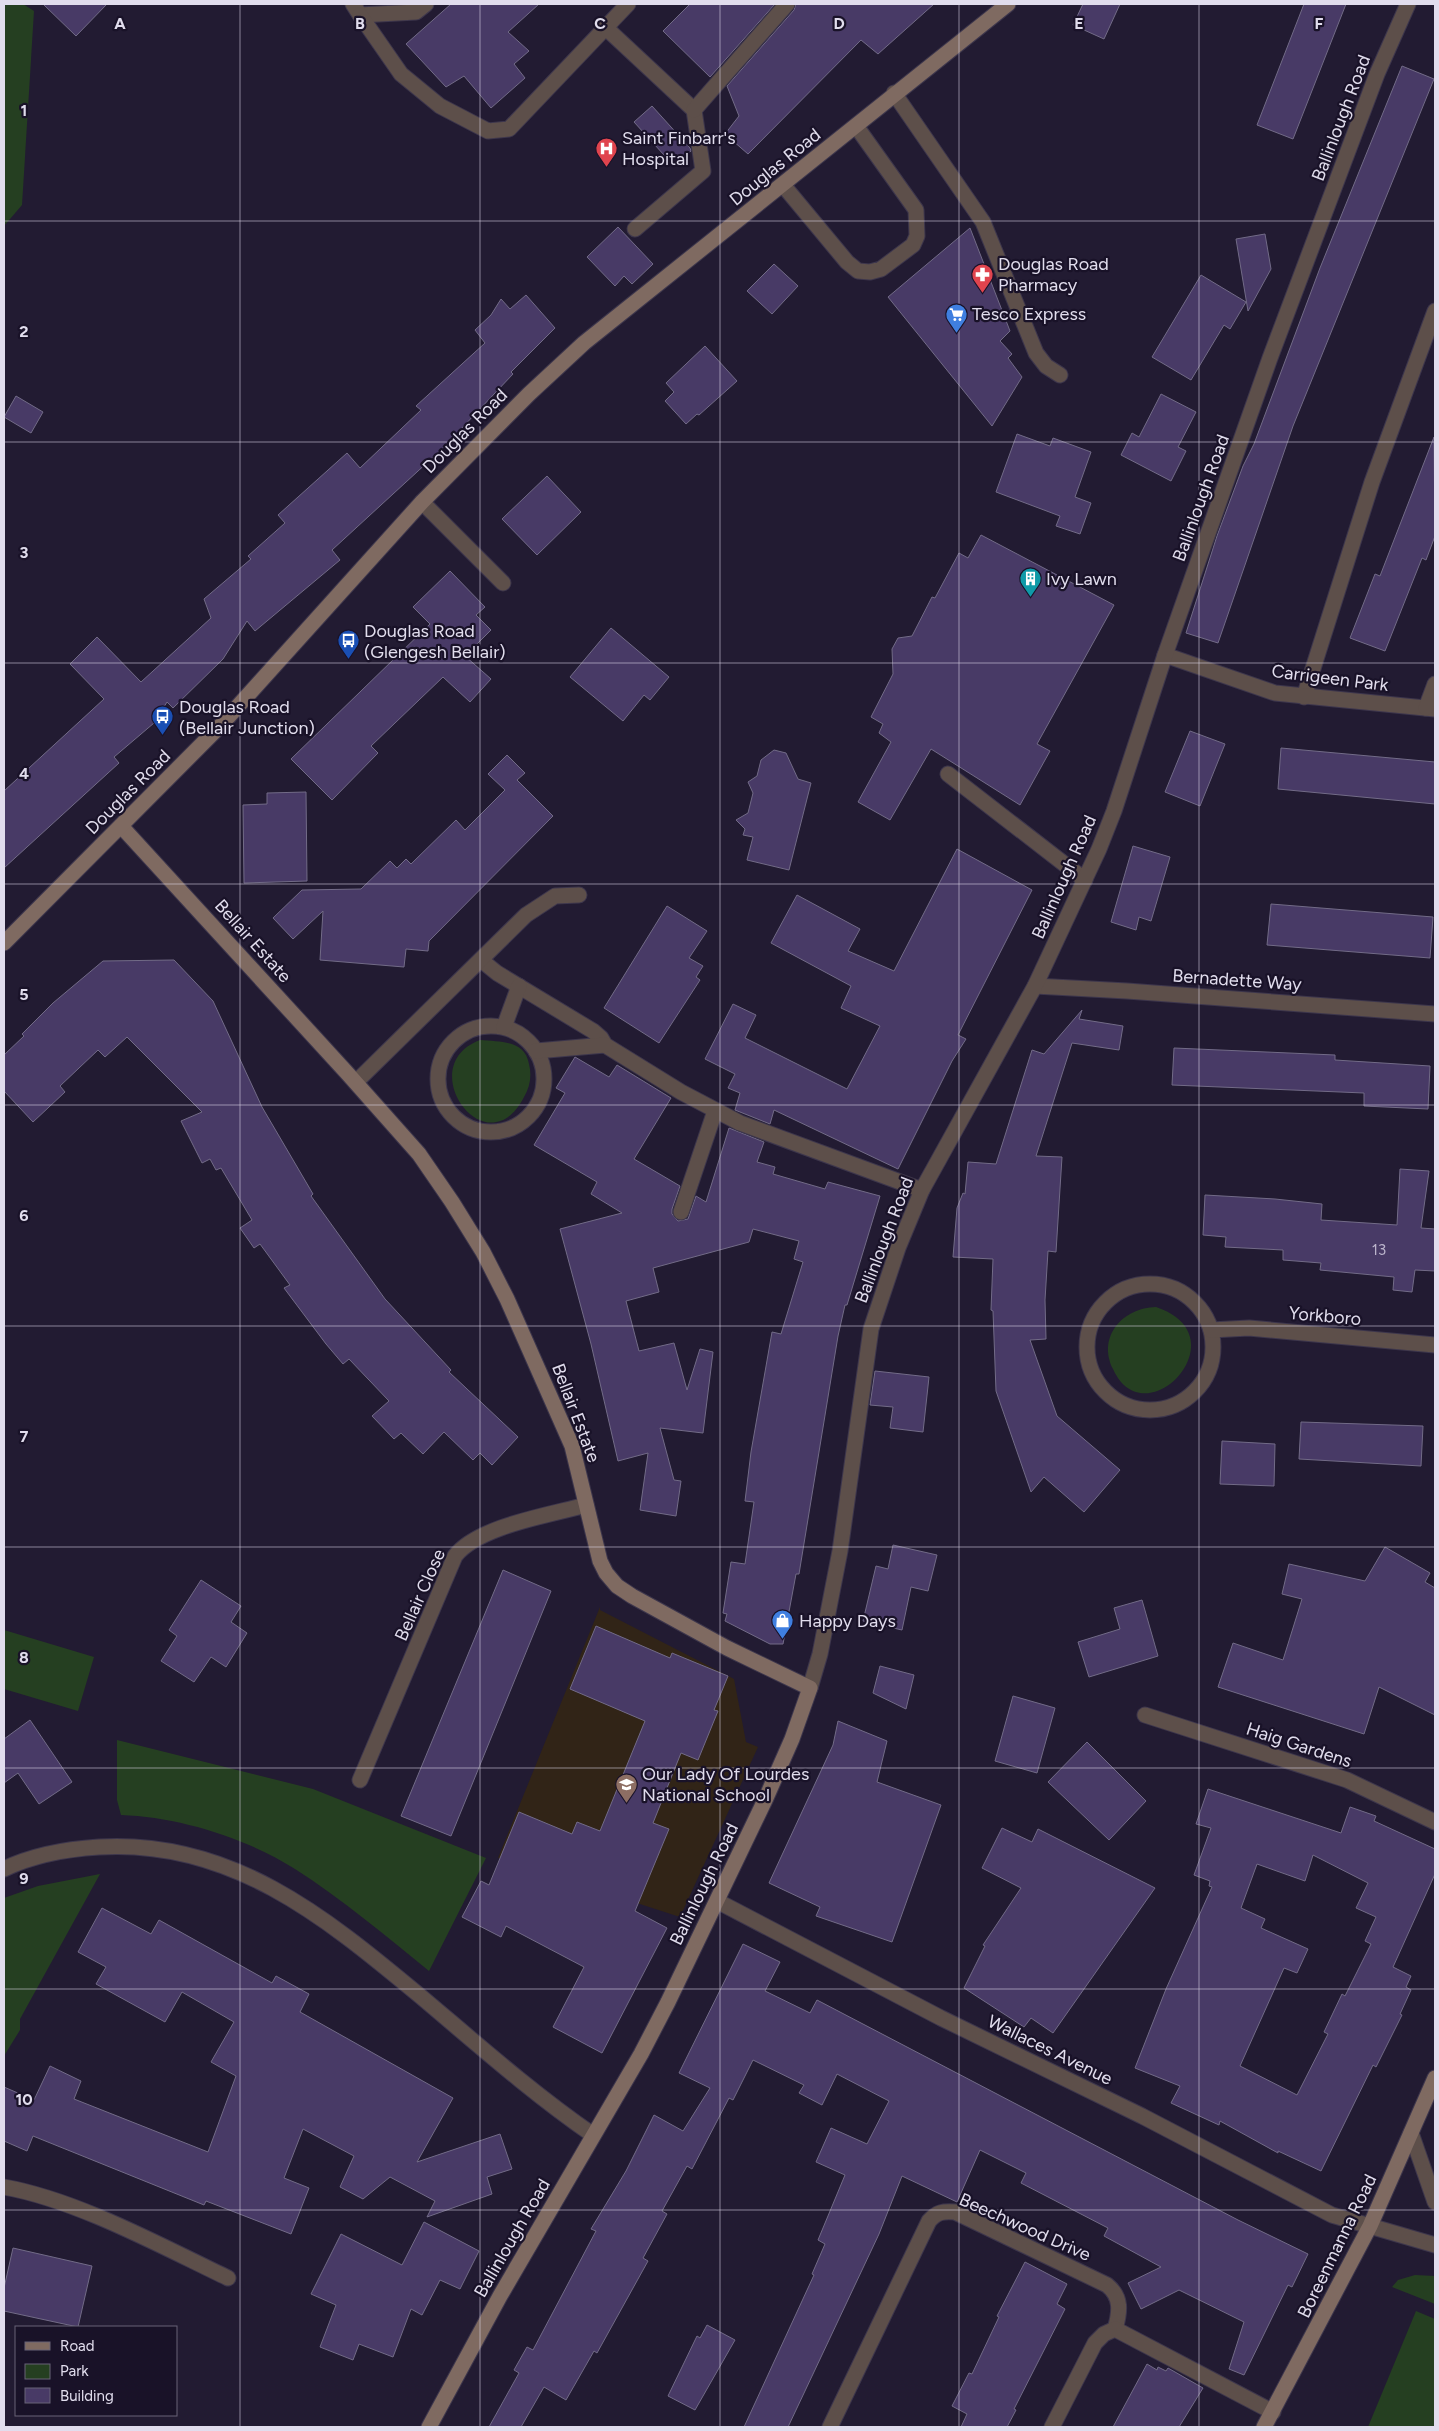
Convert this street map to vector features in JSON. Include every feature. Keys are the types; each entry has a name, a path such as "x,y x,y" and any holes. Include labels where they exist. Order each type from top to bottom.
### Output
{"street":[{"path":"357,9 416,12 426,4"},
{"path":"357,9 401,74 440,106 488,131 508,129 628,4"},
{"path":"694,110 787,4"},
{"name":"Douglas Road","path":"4,943 227,719 422,502 529,394 584,343 783,185 894,93 1008,4"},
{"name":"Ballinlough Road","path":"429,2427 500,2296 641,2054 717,1901 799,1723 820,1654 840,1552 871,1329 901,1240 922,1190 1035,986 1114,811 1165,655 1270,358 1377,74 1408,4"},
{"path":"606,28 694,110 703,171 635,229"},
{"path":"894,93 983,222 1036,353 1046,366 1060,375"},
{"path":"783,185 847,262 858,271 870,272 882,269 913,245 917,236 916,210 856,126"},
{"path":"1304,697 1372,482 1435,311"},
{"path":"422,502 502,583"},
{"name":"Carrigeen Park","path":"1165,655 1275,693 1431,708"},
{"path":"1431,708 1435,684"},
{"path":"948,774 1084,880"},
{"name":"Bellair Estate","path":"121,826 356,1082 419,1154 452,1202 483,1252 531,1350 572,1446 600,1561 606,1573 617,1586 646,1604 727,1648 810,1688"},
{"path":"356,1082 526,915 555,896 578,895"},
{"path":"481,960 497,973 593,1031 601,1038 604,1045"},
{"path":"504,1027 519,986"},
{"name":"Bernadette Way","path":"1035,986 1128,991 1435,1014"},
{"path":"484,1026 504,1027 520,1034 536,1051 542,1062 545,1080 541,1098 532,1114 518,1125 501,1132 483,1132 465,1126 450,1114 440,1097 437,1078 441,1060 451,1043 466,1031 484,1026"},
{"path":"536,1051 604,1045 715,1111 765,1134 922,1190"},
{"path":"680,1212 715,1111"},
{"path":"1156,1285 1169,1287 1188,1296 1202,1311 1211,1330 1213,1351 1208,1372 1200,1384 1181,1402 1161,1410 1140,1410 1116,1400 1104,1391 1093,1376 1086,1354 1088,1332 1096,1313 1110,1298 1128,1287 1156,1285"},
{"name":"Yorkboro","path":"1211,1330 1249,1328 1435,1345"},
{"name":"Bellair Close","path":"360,1780 455,1556 462,1548 484,1533 586,1504"},
{"name":"Haig Gardens","path":"1145,1715 1346,1780 1435,1822"},
{"path":"4,1869 17,1862 71,1848 125,1845 196,1856 276,1888 306,1907 352,1941 544,2099 593,2135"},
{"name":"Wallaces Avenue","path":"717,1901 942,2018 1142,2116 1284,2191 1332,2214 1435,2245"},
{"name":"Boreenmanna Road","path":"1264,2427 1274,2412 1370,2226 1435,2078"},
{"path":"1411,2133 1435,2202"},
{"path":"4,2187 42,2197 90,2215 228,2278"},
{"name":"Beechwood Drive","path":"830,2427 929,2221 935,2214 944,2211 955,2212 1106,2285 1113,2290 1119,2304 1115,2329"},
{"path":"1052,2427 1095,2343 1104,2334 1115,2329 1274,2412"}],"shaded area":[{"name":"Our Lady Of Lourdes National School","path":"600,1607 600,1610 734,1679 746,1742 758,1747 680,1917 498,1858"}],"green space":[{"path":"4,4 23,4 34,11 22,205 4,226"},
{"path":"480,1040 504,1042 517,1046 527,1056 530,1068 530,1081 524,1097 509,1117 492,1123 476,1118 462,1106 454,1089 453,1070 461,1053"},
{"path":"1156,1307 1180,1321 1190,1339 1189,1358 1179,1376 1164,1388 1145,1393 1128,1388 1113,1369 1108,1346 1116,1326 1124,1318 1133,1312"},
{"path":"4,1630 94,1657 78,1711 4,1689"},
{"path":"117,1740 313,1789 486,1858 429,1971 364,1918 295,1869 276,1858 211,1831 166,1820 121,1815 117,1800"},
{"path":"100,1874 20,2019 20,2030 4,2056 4,1898 38,1886"},
{"path":"1415,2275 1435,2276 1435,2304 1392,2287 1398,2280"},
{"path":"1416,2311 1435,2319 1435,2427 1368,2427"}],"building":[{"path":"43,4 107,4 76,36"},
{"path":"451,4 539,4 508,32 529,51 514,64 525,78 491,108 464,76 446,87 406,44"},
{"path":"690,4 775,4 710,77 663,31"},
{"path":"796,4 934,4 878,54 861,40 748,154 725,134 739,116 727,86 794,10"},
{"path":"1083,4 1120,4 1104,39 1073,25"},
{"path":"1304,4 1346,4 1293,139 1257,125"},
{"path":"1402,66 1434,79 1293,426 1218,643 1186,633 1217,536 1243,466 1254,444 1320,268"},
{"path":"652,106 690,148 691,151 674,166 634,122"},
{"path":"618,227 653,264 632,284 624,276 615,286 587,257"},
{"path":"970,228 1010,331 1000,341 1012,354 1008,358 1022,377 992,426 888,297"},
{"path":"1265,234 1271,269 1248,311 1236,239"},
{"path":"774,264 798,286 772,314 747,291"},
{"path":"1201,275 1246,302 1230,329 1224,325 1191,380 1152,357"},
{"path":"526,295 555,328 511,372 513,374 442,449 332,550 340,560 255,631 247,621 223,659 173,708 167,702 154,723 114,757 119,763 4,868 4,791 104,699 70,664 97,637 141,682 211,618 204,599 251,559 248,556 285,523 278,515 347,453 360,468 421,410 416,406 485,343 475,330 491,315 501,299 510,309"},
{"path":"705,346 737,381 686,424 665,401 674,392 666,383"},
{"path":"1161,394 1196,412 1178,447 1186,451 1171,481 1121,455 1132,433 1139,437"},
{"path":"16,396 43,412 31,433 4,417"},
{"path":"1017,434 1050,446 1053,438 1091,452 1075,497 1091,503 1080,534 1056,526 1060,516 996,492"},
{"path":"1434,437 1435,536 1426,560 1422,558 1385,651 1350,638 1375,574 1380,576"},
{"path":"547,476 581,512 537,555 502,519"},
{"path":"981,535 1114,605 1037,744 1050,751 1020,805 931,749 890,820 858,802 891,742 879,733 883,724 871,717 893,674 892,649 898,638 912,636 932,597 935,598 959,553 968,558"},
{"path":"450,571 485,607 476,615 491,630 465,656 491,679 470,702 443,677 371,746 378,753 332,800 291,759 430,624 413,607"},
{"path":"611,628 669,677 650,700 644,695 623,721 570,677"},
{"path":"1190,731 1225,744 1200,806 1165,792"},
{"path":"1281,748 1435,762 1435,804 1278,789"},
{"path":"774,750 786,753 798,779 811,783 789,870 747,860 753,837 743,835 745,829 736,820 748,813 753,793 748,782 757,776 761,760"},
{"path":"507,755 525,773 517,780 553,816 429,941 428,951 406,949 404,967 320,960 323,911 293,939 273,918 302,890 361,889 390,861 397,868 406,859 411,864 456,820 465,830 505,790 488,774"},
{"path":"306,792 307,881 244,883 243,805 267,804 267,793"},
{"path":"1133,846 1170,857 1151,921 1139,917 1136,930 1111,922"},
{"path":"957,849 1032,890 958,1035 966,1039 952,1061 898,1169 774,1110 770,1124 735,1110 740,1093 728,1088 735,1074 705,1059 733,1004 756,1015 745,1038 847,1089 880,1026 841,1008 851,986 771,943 797,895 860,929 848,951 894,971"},
{"path":"1271,904 1433,917 1430,958 1267,945"},
{"path":"667,906 707,931 689,958 703,966 696,977 700,980 659,1043 604,1008"},
{"path":"174,960 213,1001 262,1107 313,1194 311,1196 385,1299 451,1370 449,1372 518,1437 492,1465 480,1453 473,1460 444,1432 423,1454 401,1433 394,1439 372,1416 389,1401 349,1359 343,1364 284,1288 290,1285 260,1244 254,1248 240,1228 252,1220 221,1168 216,1170 210,1159 202,1163 181,1121 202,1112 127,1037 105,1057 98,1050 60,1086 65,1092 33,1122 4,1091 4,1055 24,1036 22,1034 53,1003 103,961"},
{"path":"1082,1010 1079,1019 1123,1026 1119,1050 1072,1043 1036,1156 1062,1157 1056,1252 1048,1251 1045,1300 1046,1339 1030,1340 1057,1416 1120,1470 1084,1512 1044,1477 1031,1492 996,1391 993,1311 991,1310 993,1259 953,1257 957,1208 963,1193 965,1194 968,1162 996,1164 1032,1050 1044,1054"},
{"path":"1174,1048 1335,1055 1335,1060 1430,1066 1428,1109 1364,1106 1364,1093 1172,1085"},
{"path":"575,1057 609,1077 617,1065 671,1098 634,1159 680,1186 672,1209 672,1214 678,1221 688,1219 696,1196 706,1202 729,1128 764,1142 757,1162 775,1167 773,1174 825,1189 828,1182 880,1196 847,1305 845,1305 838,1336 799,1574 796,1574 783,1644 770,1644 725,1621 727,1614 723,1613 731,1562 745,1564 754,1502 745,1501 751,1452 772,1332 781,1334 803,1262 794,1259 799,1241 753,1229 749,1242 653,1268 659,1292 626,1301 639,1351 674,1343 687,1390 700,1349 713,1352 703,1433 660,1428 674,1480 681,1481 676,1516 640,1510 648,1453 618,1461 591,1344 560,1229 622,1213 591,1194 597,1182 534,1145 565,1093 556,1088"},
{"path":"1400,1169 1429,1171 1421,1228 1435,1229 1435,1271 1415,1270 1412,1292 1393,1290 1394,1277 1320,1270 1321,1263 1283,1260 1283,1250 1225,1247 1226,1237 1203,1235 1205,1195 1322,1204 1321,1220 1397,1225"},
{"path":"875,1371 929,1377 923,1432 890,1428 893,1407 870,1405"},
{"path":"1301,1422 1423,1426 1421,1466 1299,1459"},
{"path":"1222,1441 1275,1444 1274,1486 1220,1484"},
{"path":"893,1545 937,1555 928,1591 911,1587 902,1630 863,1621 876,1566 888,1569"},
{"path":"1385,1547 1430,1573 1425,1582 1435,1588 1435,1715 1379,1687 1364,1734 1218,1687 1233,1643 1283,1660 1302,1599 1282,1594 1289,1564 1365,1581"},
{"path":"503,1570 551,1591 451,1836 401,1816"},
{"path":"201,1580 241,1606 231,1622 247,1633 226,1667 211,1657 194,1682 161,1661 177,1636 169,1630"},
{"path":"1142,1600 1158,1656 1089,1677 1078,1642 1120,1629 1114,1608"},
{"path":"596,1626 670,1658 672,1653 728,1676 714,1710 718,1711 698,1760 681,1753 653,1823 669,1829 635,1911 667,1928 602,2053 553,2027 584,1967 506,1926 501,1937 462,1917 481,1881 489,1885 519,1812 572,1834 577,1822 600,1831 645,1721 570,1689"},
{"path":"880,1666 914,1675 906,1709 873,1693"},
{"path":"1013,1696 1055,1708 1037,1773 995,1761"},
{"path":"30,1720 72,1782 39,1804 18,1773 4,1783 4,1739"},
{"path":"838,1721 887,1741 877,1782 941,1805 892,1942 816,1916 820,1907 769,1883 833,1745"},
{"path":"1087,1742 1146,1801 1109,1840 1048,1782"},
{"path":"1208,1789 1341,1833 1350,1807 1376,1816 1374,1821 1435,1849 1435,1874 1393,1967 1411,1976 1406,1987 1411,1990 1400,2014 1402,2015 1376,2067 1373,2065 1321,2171 1278,2151 1278,2153 1220,2121 1219,2125 1171,2103 1180,2086 1135,2068 1166,1989 1212,1887 1209,1886 1210,1881 1194,1875 1211,1828 1196,1824","holes":["1313,1855 1368,1883 1356,1908 1376,1917 1365,1941 1371,1944 1345,1996 1342,1994 1324,2032 1328,2034 1297,2095 1240,2066 1284,1968 1297,1973 1308,1949 1261,1928 1265,1919 1241,1908 1257,1864 1305,1881"]},
{"path":"1002,1828 1032,1842 1038,1829 1155,1888 1053,2033 1031,2018 1024,2027 964,1988 985,1946 983,1945 1021,1888 982,1868"},
{"path":"102,1908 151,1934 159,1920 272,1983 276,1976 309,1994 300,2012 453,2098 417,2162 500,2134 512,2169 487,2177 492,2194 427,2217 435,2201 390,2177 363,2199 340,2187 354,2156 303,2129 284,2178 309,2188 291,2234 206,2201 204,2205 33,2136 27,2151 4,2141 4,2087 34,2100 50,2066 81,2081 74,2099 208,2152 236,2076 211,2062 234,2022 182,1992 165,2022 96,1984 106,1967 78,1952"},
{"path":"743,1944 780,1962 765,1991 810,2013 817,2000 1238,2220 1308,2254 1292,2287 1288,2285 1244,2375 1229,2369 1244,2322 1179,2290 1141,2309 1128,2283 1161,2267 1104,2236 1108,2228 1021,2183 1026,2173 980,2150 957,2202 902,2176 879,2234 788,2427 744,2427 814,2275 812,2274 825,2244 818,2240 845,2175 816,2162 831,2128 867,2144 889,2101 837,2074 822,2105 799,2093 804,2085 753,2060 733,2100 729,2098 692,2169 687,2166 662,2211 667,2214 643,2258 648,2261 597,2353 594,2351 566,2400 544,2387 521,2427 489,2427 519,2373 514,2370 527,2347 533,2350 596,2231 591,2229 626,2171 654,2115 683,2131 710,2088 679,2073"},
{"path":"424,2222 479,2251 460,2289 440,2280 422,2315 411,2309 393,2357 359,2344 353,2360 320,2347 336,2305 311,2294 341,2234 402,2265"},
{"path":"13,2248 92,2266 78,2326 4,2311 4,2288"},
{"path":"1025,2262 1067,2284 1057,2304 1065,2309 1014,2409 1016,2410 1007,2427 961,2427 967,2414 952,2406 969,2373 972,2374 999,2317 997,2316"},
{"path":"707,2325 735,2340 695,2410 668,2396 697,2336 700,2338"},
{"path":"1147,2364 1157,2370 1158,2367 1166,2371 1168,2368 1203,2388 1179,2427 1113,2427"}],"place":[{"name":"Saint Finbarr's Hospital","path":"606,167"},
{"name":"Douglas Road Pharmacy","path":"982,293"},
{"name":"Tesco Express","path":"956,333"},
{"name":"Ivy Lawn","path":"1030,598"},
{"name":"Douglas Road (Glengesh Bellair)","path":"348,660"},
{"name":"Douglas Road (Bellair Junction)","path":"163,736"},
{"name":"Happy Days","path":"783,1640"},
{"name":"Our Lady Of Lourdes National School","path":"626,1803"}]}
